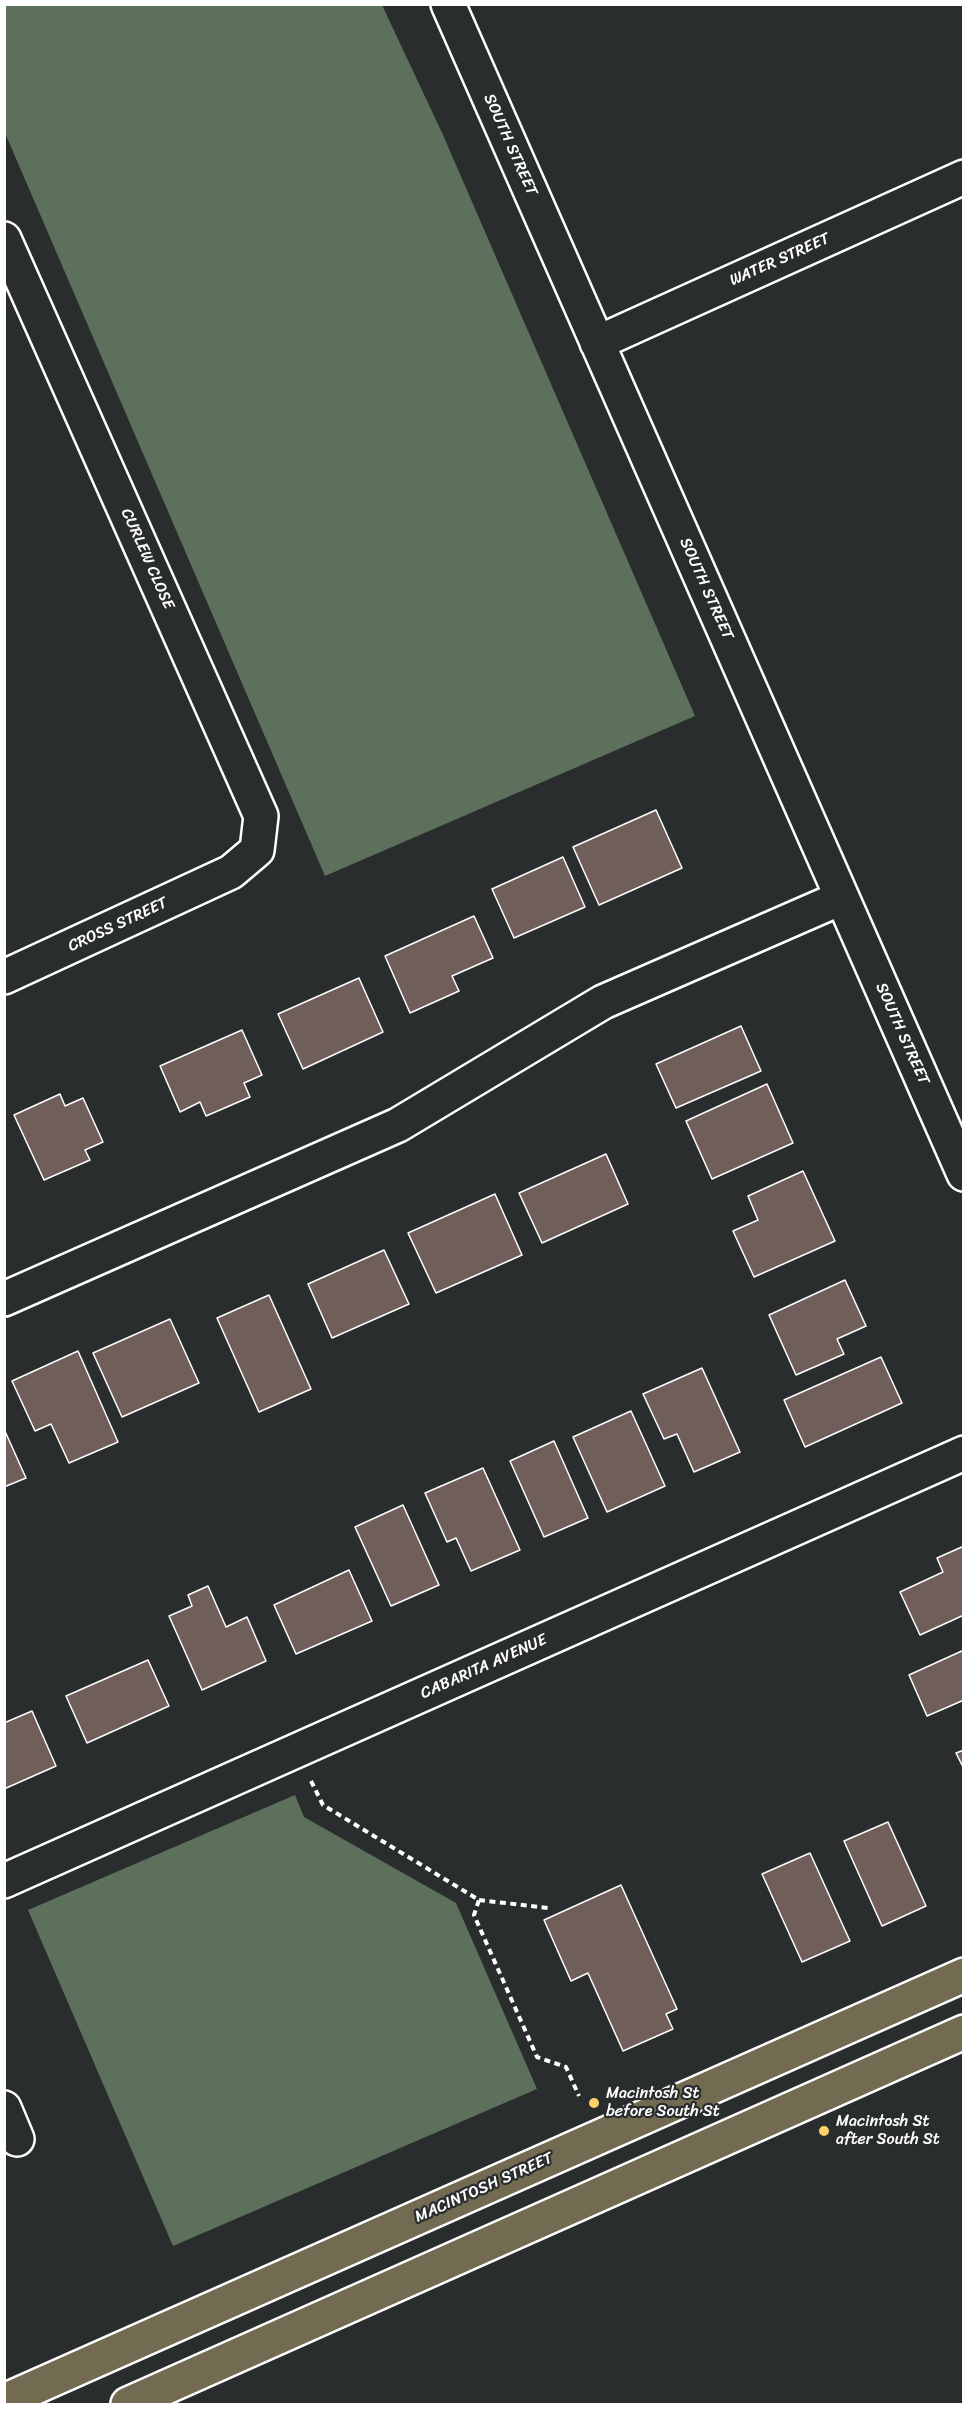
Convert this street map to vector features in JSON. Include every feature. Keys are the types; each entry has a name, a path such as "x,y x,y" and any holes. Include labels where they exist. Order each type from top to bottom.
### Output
{"main road":[{"name":"MACINTOSH STREET","path":"4,2401 963,1975"},
{"path":"128,2404 963,2032"}],"street":[{"name":"SOUTH STREET","path":"448,4 963,1174"},
{"name":"WATER STREET","path":"597,343 963,177"},
{"name":"CURLEW CLOSE","path":"4,239 261,816 257,850 231,872"},
{"name":"CROSS STREET","path":"4,977 231,872"},
{"path":"4,1299 398,1125 603,1002 842,898"},
{"name":"CABARITA AVENUE","path":"4,1881 963,1453"},
{"path":"4,2108 17,2139"}],"path":[{"path":"309,1777 323,1805 479,1900 548,1908"},
{"path":"479,1900 474,1915 537,2057 566,2067 579,2096"}],"green space":[{"path":"4,5 382,5 443,135 695,716 325,876 5,133"},
{"path":"295,1795 304,1817 456,1903 537,2089 173,2246 28,1910"}],"building":[{"path":"656,810 682,868 599,905 573,847"},
{"path":"563,857 585,907 514,938 492,889"},
{"path":"474,916 493,958 452,976 459,991 410,1013 385,956"},
{"path":"359,978 383,1032 303,1069 278,1014"},
{"path":"741,1026 761,1071 676,1108 656,1064"},
{"path":"242,1030 262,1075 244,1083 250,1097 206,1116 200,1102 180,1112 160,1066"},
{"path":"767,1084 793,1143 712,1179 686,1121"},
{"path":"60,1094 65,1106 83,1098 103,1142 85,1150 90,1160 44,1180 14,1115"},
{"path":"606,1154 628,1204 542,1243 519,1193"},
{"path":"803,1171 835,1241 754,1277 733,1231 758,1220 748,1196"},
{"path":"495,1194 522,1255 436,1293 408,1233"},
{"path":"384,1250 409,1304 332,1338 308,1284"},
{"path":"845,1280 866,1326 837,1339 844,1354 796,1375 769,1315"},
{"path":"269,1295 311,1389 259,1412 217,1318"},
{"path":"170,1319 199,1383 122,1417 93,1353"},
{"path":"78,1351 118,1442 69,1463 51,1424 35,1431 12,1381"},
{"path":"881,1357 902,1403 805,1447 784,1400"},
{"path":"702,1368 740,1452 694,1472 677,1434 664,1439 643,1394"},
{"path":"631,1411 665,1486 607,1512 573,1437"},
{"path":"4,1429 26,1478 4,1487"},
{"path":"554,1441 588,1518 544,1537 510,1461"},
{"path":"483,1468 520,1550 471,1571 456,1538 447,1542 425,1493"},
{"path":"403,1505 439,1585 391,1606 355,1527"},
{"path":"964,1546 964,1615 920,1635 900,1592 943,1572 937,1558"},
{"path":"349,1570 372,1621 296,1654 274,1605"},
{"path":"208,1586 226,1627 247,1617 266,1661 202,1690 169,1616 192,1606 188,1595"},
{"path":"964,1650 964,1700 927,1716 909,1675"},
{"path":"148,1660 169,1706 87,1743 66,1696"},
{"path":"32,1711 56,1766 4,1789 4,1723"},
{"path":"964,1750 964,1769 956,1753"},
{"path":"888,1822 926,1906 882,1926 844,1841"},
{"path":"810,1853 850,1941 802,1962 762,1874"},
{"path":"621,1885 677,2009 666,2014 673,2029 623,2051 588,1973 571,1981 544,1920"}],"place":[{"name":"Macintosh St before South St","path":"594,2103"},
{"name":"Macintosh St after South St","path":"824,2131"}]}
